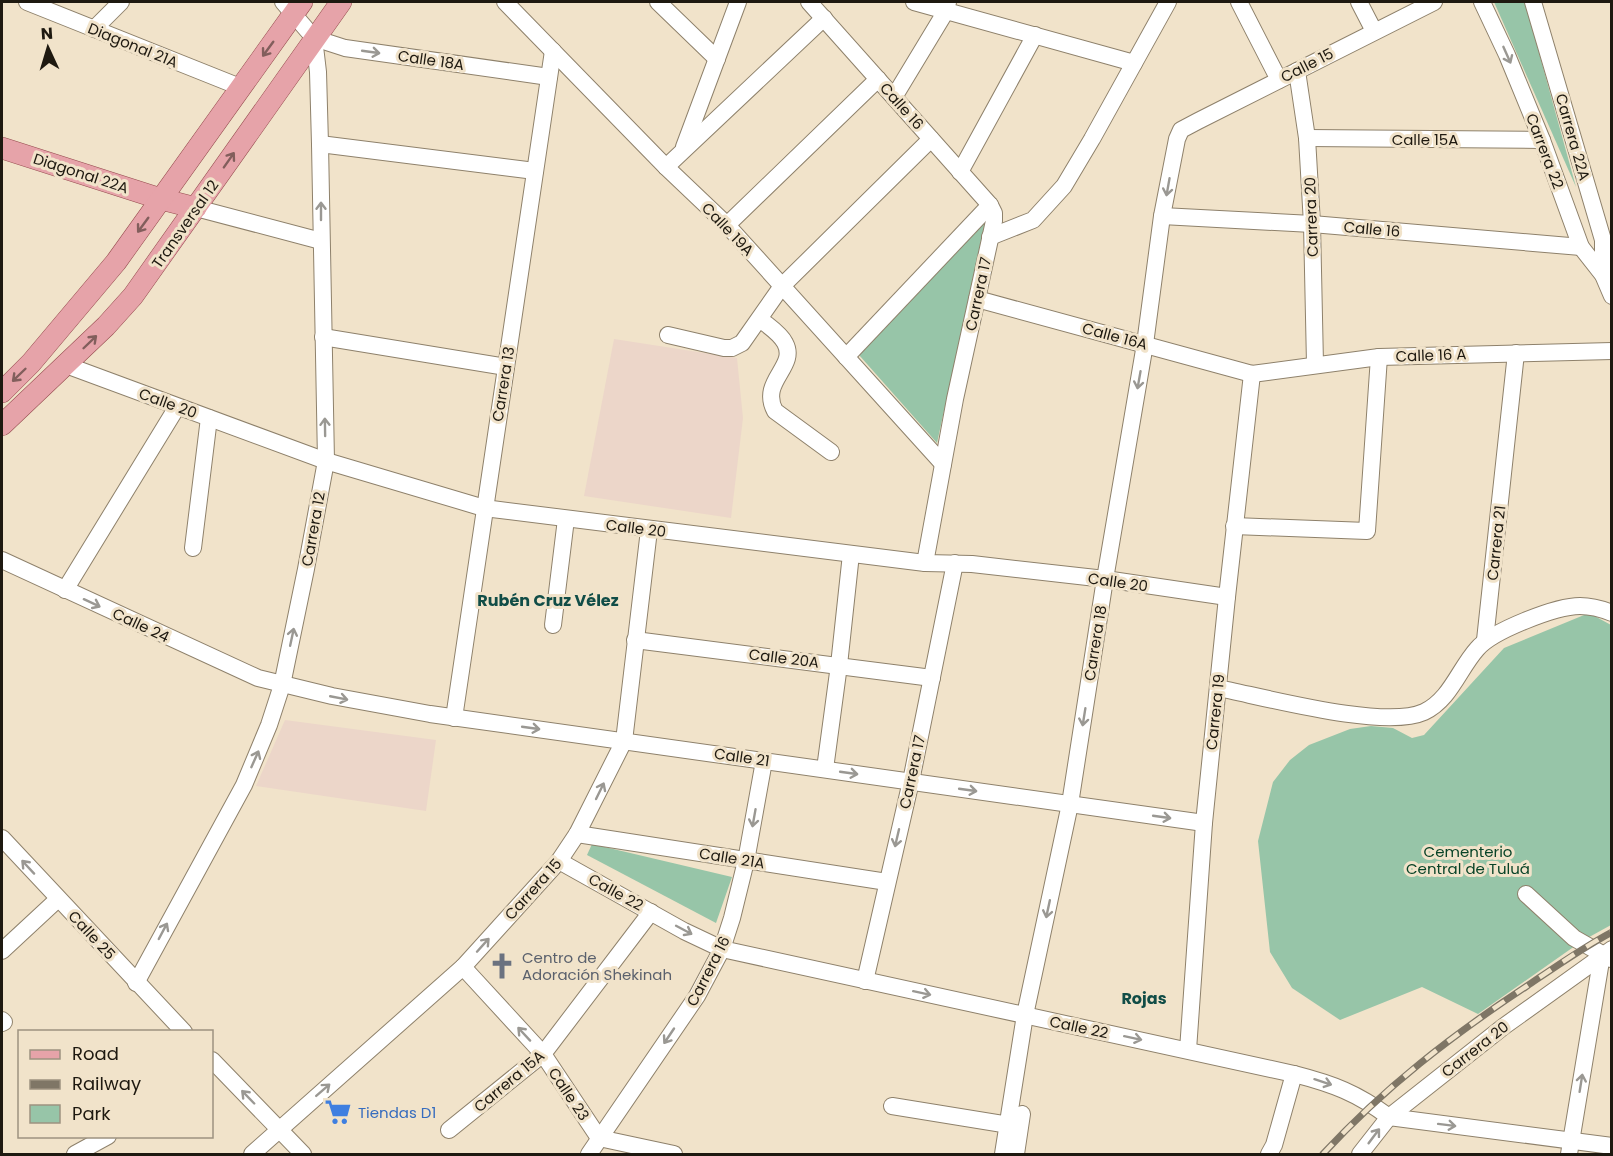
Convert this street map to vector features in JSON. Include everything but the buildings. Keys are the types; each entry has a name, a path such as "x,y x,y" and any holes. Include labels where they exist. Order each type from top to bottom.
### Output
{"main road":[{"name":"Transversal 12","path":"2,425 106,326 133,296 341,2"},
{"path":"2,392 74,314 116,262 240,87 293,5"},
{"name":"Diagonal 22A","path":"2,148 196,208"}],"street":[{"name":"Diagonal 21A","path":"27,2 240,87"},
{"path":"94,29 121,2"},
{"name":"Calle 19A","path":"505,2 666,167 727,225 943,464"},
{"path":"658,2 717,59"},
{"path":"682,152 738,2"},
{"name":"Calle 16","path":"809,2 992,209"},
{"path":"914,2 947,6 1035,35 1134,63"},
{"name":"Carrera 17","path":"990,237 1033,220 1064,186 1168,2"},
{"path":"1239,2 1279,80"},
{"path":"1359,2 1374,31"},
{"name":"Calle 15","path":"1181,130 1434,2"},
{"name":"Carrera 22","path":"1482,2 1542,140 1581,248 1608,286"},
{"name":"Carrera 22A","path":"1533,2 1603,240 1608,286"},
{"path":"293,5 314,38"},
{"path":"894,97 947,6"},
{"path":"666,167 824,18"},
{"path":"960,172 1035,35"},
{"name":"Calle 18A","path":"314,38 345,48 549,77"},
{"name":"Carrera 12","path":"136,983 244,785 269,725 282,685 326,461 318,72 314,38"},
{"name":"Carrera 13","path":"454,718 553,51"},
{"name":"Carrera 20","path":"1297,71 1308,138 1316,364"},
{"path":"727,225 878,79"},
{"name":"Carrera 18","path":"1003,1155 1031,1019 1070,804 1145,344 1162,216 1173,155 1181,130"},
{"name":"Calle 15A","path":"1308,138 1542,140"},
{"path":"668,335 717,347 732,348 742,342 782,286 931,139"},
{"path":"320,144 535,171"},
{"path":"196,208 321,241"},
{"path":"846,357 992,209"},
{"name":"Carrera 17","path":"925,563 943,464 994,221 992,209"},
{"name":"Calle 16","path":"1162,216 1312,224 1581,248"},
{"name":"Calle 16A","path":"977,298 1252,374"},
{"path":"760,319 781,337 786,345 786,363 770,390 771,405 775,411 831,452"},
{"path":"323,337 506,367"},
{"name":"Calle 16 A","path":"1252,374 1379,357 1611,351"},
{"name":"Carrera 21","path":"1485,640 1516,353"},
{"path":"1234,526 1367,531 1379,357"},
{"name":"Calle 20","path":"66,365 326,461 484,508 925,563 955,562 1105,579 1227,597"},
{"name":"Carrera 19","path":"1188,1050 1204,823 1252,374"},
{"path":"65,590 177,407"},
{"path":"193,548 209,418"},
{"path":"553,625 567,519"},
{"name":"Carrera 15","path":"252,1155 463,967 559,861 577,834 624,741 649,530"},
{"path":"825,769 851,554"},
{"name":"Calle 24","path":"2,560 223,663 282,685"},
{"name":"Carrera 17","path":"864,981 911,781 955,562"},
{"path":"1218,688 1332,711 1369,716 1412,716 1436,704 1485,640 1563,608 1595,607 1611,613"},
{"name":"Calle 20A","path":"635,640 932,678"},
{"name":"Calle 21","path":"282,685 388,708 454,718 1204,823"},
{"name":"Carrera 16","path":"589,1155 697,996 722,949 746,861 764,760"},
{"name":"Calle 21A","path":"577,834 887,882"},
{"name":"Calle 25","path":"2,838 182,1030"},
{"name":"Calle 22","path":"559,861 722,949 1031,1019 1294,1074 1344,1089 1389,1117 1570,1148 1611,1146"},
{"path":"1526,894 1574,939 1608,954 1570,1148"},
{"path":"2,951 58,898"},
{"name":"Carrera 15A","path":"450,1130 543,1054 651,912"},
{"name":"Carrera 20","path":"1360,1155 1389,1117 1503,1027 1608,954"},
{"name":"Calle 23","path":"463,967 543,1054 599,1138"},
{"path":"1016,1155 1031,1019"},
{"path":"1269,1155 1274,1145 1294,1074"},
{"path":"218,1076 279,1129 303,1155"},
{"path":"892,1106 1009,1125"},
{"path":"75,1155 106,1138"},
{"path":"599,1138 674,1155"}],"shaded area":[{"path":"614,339 737,358 743,418 731,518 584,496"},
{"path":"285,720 436,740 426,811 256,786"}],"green space":[{"path":"1494,2 1525,2 1576,187"},
{"path":"985,222 937,443 859,355"},
{"name":"Cementerio Central de Tuluá","path":"1589,613 1611,625 1611,925 1582,941 1478,1014 1422,987 1340,1020 1292,988 1270,952 1258,841 1273,782 1290,760 1309,745 1350,729 1371,726 1393,728 1412,738 1424,735 1504,648"},
{"path":"592,844 732,877 716,923 587,855"}],"railway":[{"path":"1323,1154 1370,1107 1445,1043 1558,965 1612,932"}],"place":[{"name":"Centro de Adoración Shekinah","path":"502,966"},
{"name":"Tiendas D1","path":"338,1112"}],"district":[{"name":"Rubén Cruz Vélez","path":"548,600"},
{"name":"Rojas","path":"1144,998"}]}
